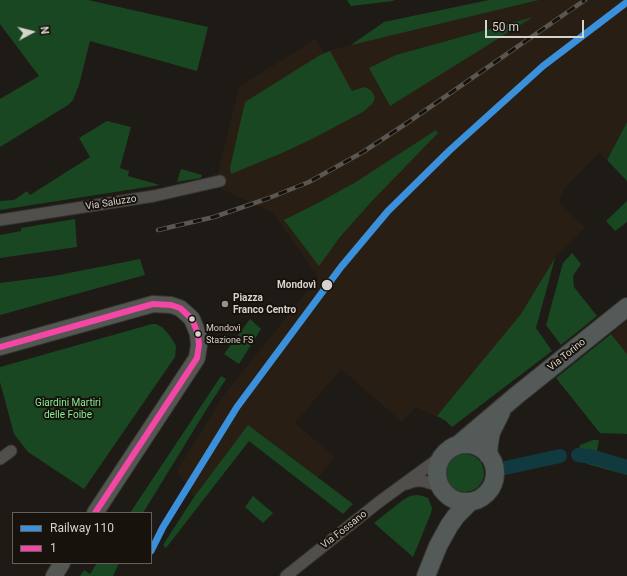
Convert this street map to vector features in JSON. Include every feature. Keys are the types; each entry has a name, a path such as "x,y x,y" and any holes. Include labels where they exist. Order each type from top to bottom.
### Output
{"main road":[{"name":"Via Torino","path":"438,546 443,510 441,488 436,476 437,466 442,456 449,449 458,445 507,403 627,307"},
{"name":"Via Torino","path":"426,576 438,546 456,516 469,503 479,500 493,485 495,474 493,464 488,455 489,443 491,432 507,403"},
{"path":"458,445 469,444 480,448 488,455"},
{"path":"441,488 450,498 459,502 469,503"}],"street":[{"name":"Via Saluzzo","path":"0,220 154,196 220,181"},
{"path":"0,346 153,304 171,305 180,308 188,314 192,320 198,334 199,345 197,358 96,512"},
{"path":"0,459 11,451"},
{"name":"Via Fossano","path":"286,576 403,484 442,456"},
{"path":"403,484 415,481 441,488"},
{"path":"54,576 61,564"}],"shaded area":[{"path":"489,0 627,0 627,122 607,160 599,153 564,189 559,203 585,227 555,258 536,328 552,351 452,427 446,421 416,407 402,422 341,369 295,423 334,457 318,478 248,425 194,497 177,471 223,396 318,278 273,213 221,189 218,173 239,87 315,39 324,52 351,45 384,22"},
{"path":"627,321 627,354 611,334"}],"green space":[{"path":"0,0 88,0 208,27 197,71 90,41 79,85 73,100 68,105 0,147 0,99 39,76 0,24"},
{"path":"347,0 394,0 351,6"},
{"path":"489,0 539,0 351,45 384,22"},
{"path":"533,17 390,106 369,68 396,55"},
{"path":"330,51 352,91 364,87 371,90 375,97 372,104 363,112 314,138 231,174 230,168 245,102 320,55"},
{"path":"107,121 131,127 120,168 129,171 128,176 160,185 0,210 0,201 14,200 27,191 30,195 90,157 79,138"},
{"path":"627,122 627,181 607,160"},
{"path":"436,130 438,133 371,202 340,237 319,266 284,220 356,182"},
{"path":"181,169 202,175 201,178 177,182"},
{"path":"627,201 627,222 615,231 606,221"},
{"path":"75,219 77,247 0,258 0,235 21,231 21,228"},
{"path":"572,253 581,264 573,276 574,287 597,316 561,345 546,325 563,263"},
{"path":"555,258 536,328 552,351 452,427 446,421 437,416 521,314"},
{"path":"140,259 145,275 0,315 0,283 54,276"},
{"path":"250,319 261,329 239,364 224,354"},
{"name":"Giardini Martiri delle Foibe","path":"152,324 162,327 170,336 176,346 175,357 84,489 28,452 14,434 0,382 0,367"},
{"path":"611,334 627,354 627,434 600,433 556,378"},
{"path":"221,376 226,379 144,512 131,512"},
{"path":"248,425 353,504 343,514 249,441 166,548 163,545 194,497"},
{"path":"593,440 599,440 597,451 627,460 627,475 587,464 589,453 578,451 580,445"},
{"path":"461,454 469,454 476,457 481,462 484,473 481,484 476,489 469,492 461,492 454,489 449,484 446,477 446,469 449,462 454,457"},
{"path":"417,495 428,498 432,508 413,557 374,523 403,500 410,496"},
{"path":"253,496 273,513 263,523 245,507"},
{"path":"96,564 119,564 113,576 80,576 84,570 90,574"}],"waterway":[{"path":"578,455 593,457 627,467"},
{"path":"505,468 560,456"}],"railway":[{"path":"158,230 214,217 309,182 363,152 407,123 585,0"}],"rail line":[{"name":"110","path":"152,549 163,527 237,407 341,267 388,211 450,150 543,66 627,2"}],"transit line":[{"name":"1","path":"0,347 153,304 171,305 180,308 192,319 198,334 199,345 197,358 96,512"}],"place":[{"name":"Mondovì","path":"327,285"},
{"name":"Piazza Franco Centro","path":"225,304"},
{"name":"Mondovì Stazione FS","path":"198,334"}]}
